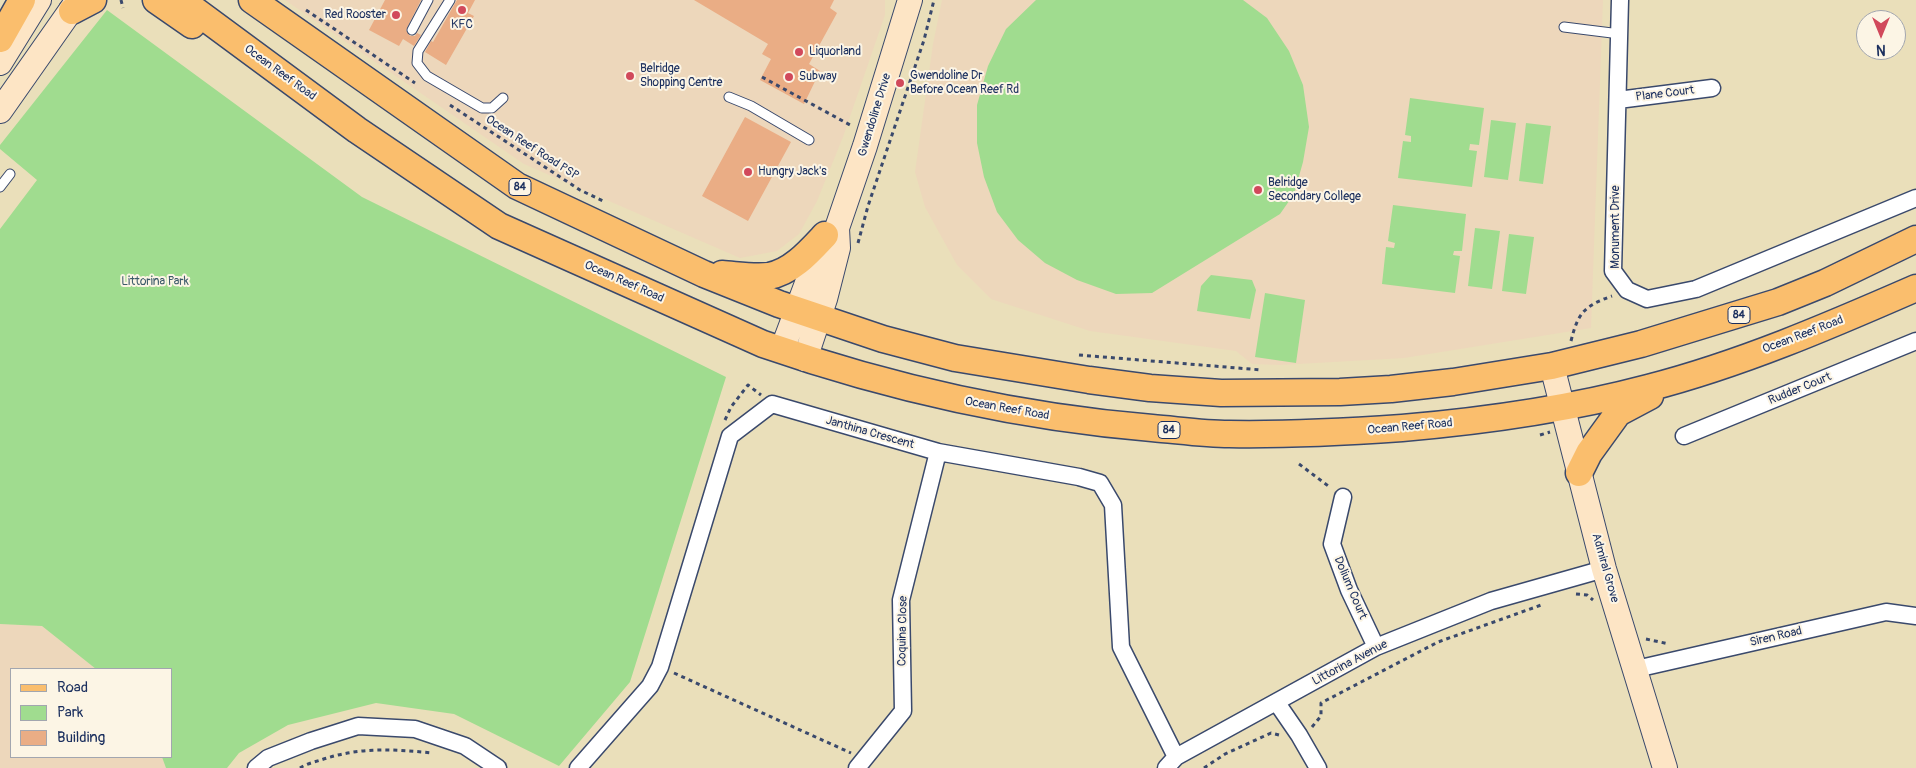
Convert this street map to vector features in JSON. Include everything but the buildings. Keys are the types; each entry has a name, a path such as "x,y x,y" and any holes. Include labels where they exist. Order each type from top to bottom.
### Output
{"main road":[{"path":"0,39 22,0"},
{"path":"156,0 280,88 357,130"},
{"name":"Ocean Reef Road","path":"181,0 357,130 499,226 763,344 794,355 882,382 946,398 1088,423 1227,434 1342,432 1453,424 1563,407 1648,388 1746,358 1841,321 1916,288"},
{"name":"84","path":"252,0 517,186 704,274 808,314 883,339 955,358 1089,380 1159,389 1221,393 1277,393 1391,389 1453,382 1552,366 1641,344 1778,302 1825,283 1916,239"},
{"path":"704,274 769,276 784,270 804,258 831,232"},
{"path":"1579,473 1589,453 1618,413 1654,394 1717,366"}],"street":[{"path":"0,62 40,0"},
{"name":"Gwendoline Drive","path":"794,355 808,314 831,232 865,146 910,0"},
{"name":"Monument Drive","path":"1620,0 1613,271 1627,290"},
{"path":"0,111 81,4"},
{"name":"Plane Court","path":"1618,100 1712,88"},
{"path":"1627,290 1647,298 1696,289 1916,198"},
{"name":"Rudder Court","path":"1684,436 1916,341"},
{"name":"Admiral Grove","path":"1552,366 1604,569 1665,768"},
{"name":"Janthina Crescent","path":"578,768 650,686 660,667 730,436 772,404 938,452 1100,483 1113,505 1121,647 1171,763"},
{"name":"Coquina Close","path":"860,763 903,710 901,600 938,452"},
{"name":"Dolium Court","path":"1343,498 1332,544 1349,590 1376,647"},
{"name":"Littorina Avenue","path":"1171,763 1376,647 1491,601 1604,569"},
{"name":"Siren Road","path":"1636,669 1886,612 1916,616"},
{"path":"1277,703 1299,735 1318,768"},
{"path":"256,768 268,758 311,741 358,726 415,729 465,746 498,768"}],"lane":[{"path":"412,30 428,0"},
{"path":"450,0 418,51 417,63 426,76 482,108 492,108 503,98"},
{"path":"1564,27 1620,34"},
{"path":"729,97 751,106 808,140"},
{"path":"0,187 10,174"}],"path":[{"path":"121,0 123,8"},
{"path":"858,244 868,206 924,40 934,0"},
{"path":"299,6 423,88"},
{"path":"762,77 856,128"},
{"name":"Ocean Reef Road PSP","path":"448,104 580,190 605,202"},
{"path":"1576,341 1570,342 1576,322 1584,310 1597,301 1627,290"},
{"path":"1075,355 1266,370"},
{"path":"1299,464 1343,498"},
{"path":"1575,594 1587,595 1596,603"},
{"path":"1204,768 1225,754 1271,733 1290,738 1299,735 1310,729 1321,716 1321,703 1438,642 1547,604"},
{"path":"660,667 860,763"},
{"path":"300,768 329,757 354,751 378,749 440,754"}],"shaded area":[{"name":"Belridge Shopping Centre","path":"285,0 885,0 885,15 843,137 817,201 799,234 777,251 740,258 524,164"},
{"name":"Belridge Secondary College","path":"942,0 1603,0 1591,328 1404,358 1280,365 1252,364 1236,351 1090,331 991,299 957,265 925,207 915,172 933,44"},
{"path":"0,624 42,626 95,668 10,668 10,758 162,758 166,768 0,768"}],"green space":[{"path":"1036,0 1243,0 1267,18 1289,51 1303,85 1309,127 1303,162 1294,194 1280,214 1152,293 1116,294 1077,280 1045,263 1018,240 997,212 984,177 977,143 977,105 988,66 1006,29"},
{"name":"Littorina Park","path":"107,10 362,197 726,377 630,682 559,766 454,714 376,703 288,725 239,753 227,768 166,768 162,758 172,758 172,668 95,668 42,626 0,624 0,229 37,180 0,149 0,145"},
{"path":"1410,98 1484,108 1479,145 1470,144 1469,150 1477,151 1472,187 1398,178 1403,141 1411,142 1411,136 1405,135"},
{"path":"1491,120 1516,123 1508,180 1484,177"},
{"path":"1526,123 1551,126 1543,184 1519,181"},
{"path":"1393,205 1466,214 1462,251 1454,251 1453,255 1460,256 1455,293 1382,284 1386,247 1394,248 1395,243 1388,241"},
{"path":"1475,228 1500,231 1492,289 1468,286"},
{"path":"1509,234 1534,237 1526,294 1502,291"},
{"path":"1211,275 1252,280 1256,290 1250,319 1197,311 1201,286"},
{"path":"1265,293 1305,300 1296,363 1255,357"}],"place":[{"name":"KFC","path":"462,10"},
{"name":"Red Rooster","path":"396,15"},
{"name":"Liquorland","path":"799,52"},
{"name":"Belridge Shopping Centre","path":"630,76"},
{"name":"Subway","path":"789,77"},
{"name":"Gwendoline Dr Before Ocean Reef Rd","path":"900,83"},
{"name":"Hungry Jack's","path":"748,172"},
{"name":"Belridge Secondary College","path":"1258,190"}]}
